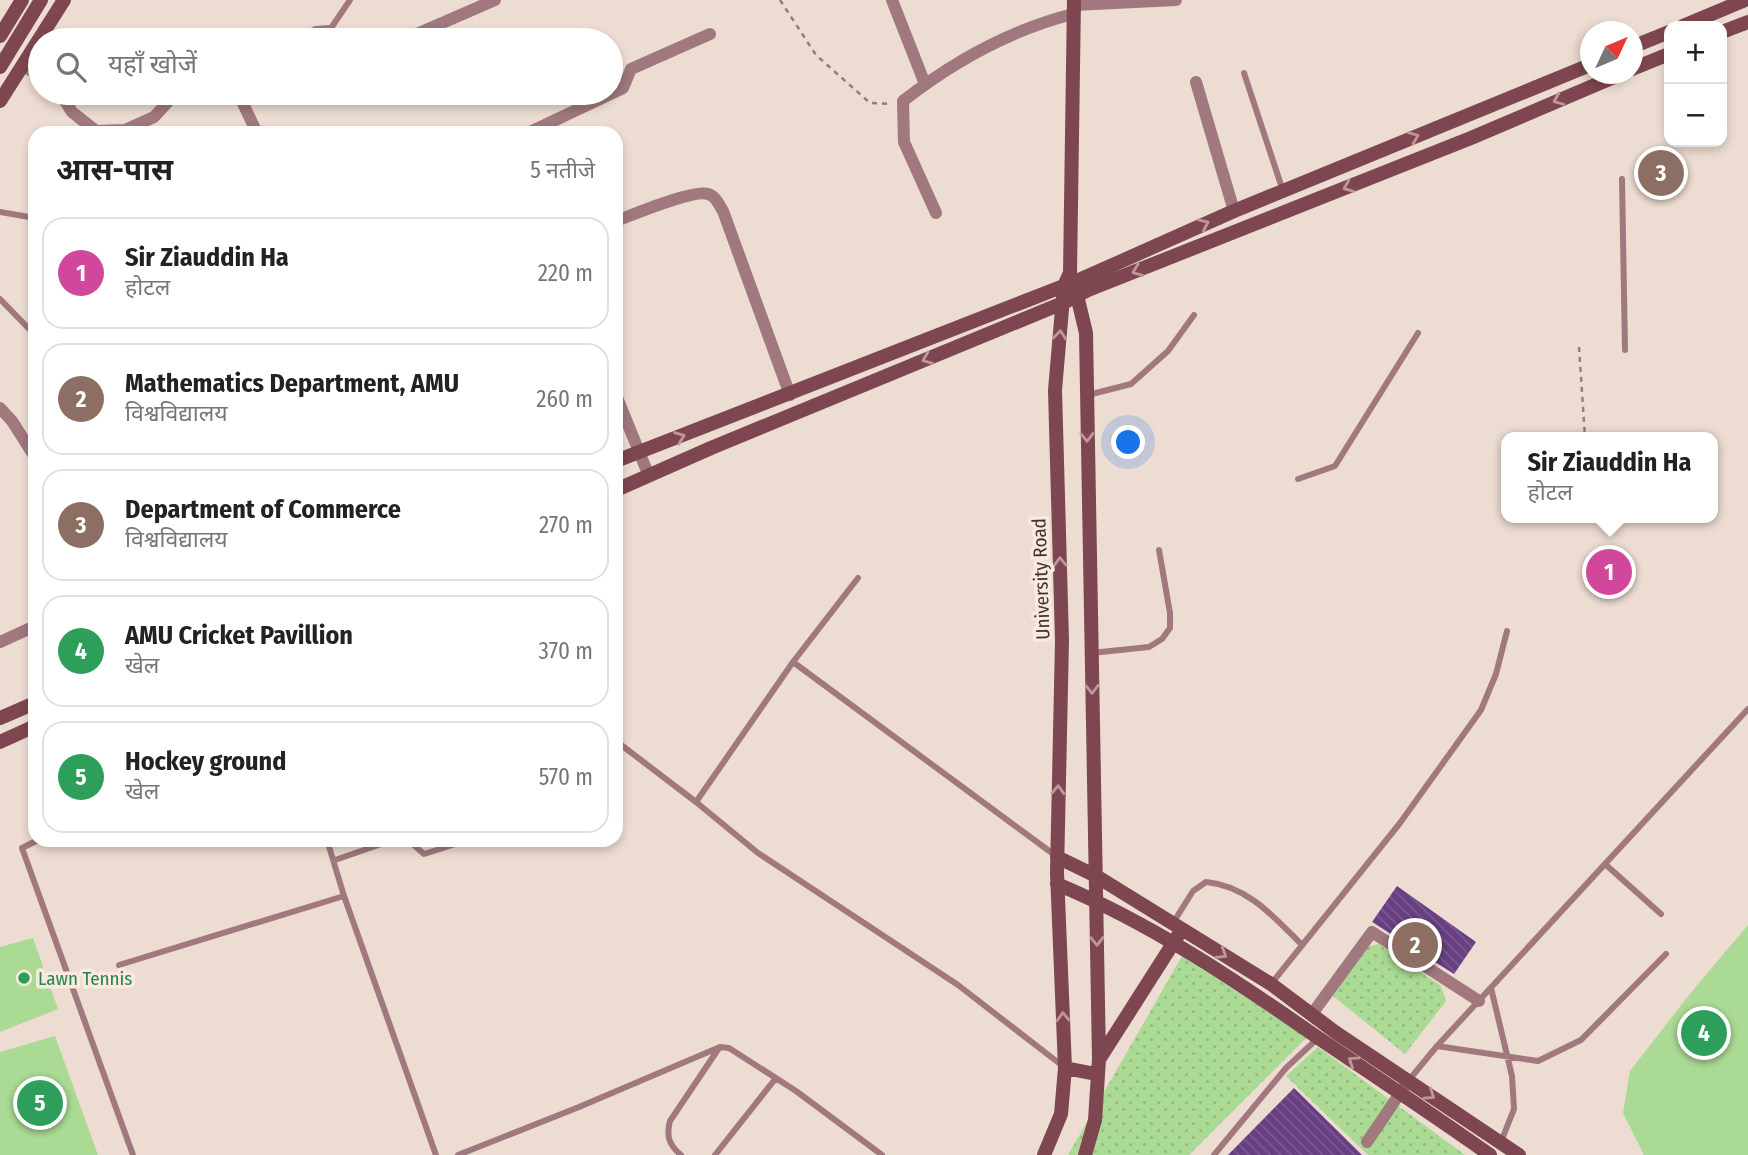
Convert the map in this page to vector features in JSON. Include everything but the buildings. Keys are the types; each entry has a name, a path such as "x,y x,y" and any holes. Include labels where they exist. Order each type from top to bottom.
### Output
{"main road":[{"path":"0,36 22,0"},
{"path":"0,67 41,0"},
{"path":"46,28 64,0"},
{"path":"1695,21 1745,0"},
{"name":"University Road","path":"1044,1155 1061,1114 1065,1068 1057,884 1062,640 1055,390 1063,303 1071,284 1074,7"},
{"path":"1727,30 1748,22"},
{"path":"1643,43 1664,34"},
{"path":"1643,65 1664,56"},
{"path":"0,101 28,57"},
{"path":"1071,284 1234,211 1580,70"},
{"path":"623,458 1071,284 1471,138 1598,84"},
{"path":"1071,284 1086,333 1096,876 1098,1067 1095,1120 1085,1155"},
{"path":"623,488 1063,303"},
{"path":"0,718 28,706"},
{"path":"0,742 28,729"},
{"path":"1057,857 1096,876 1176,931 1319,1038 1490,1155"},
{"path":"1057,884 1176,931 1271,984 1519,1155"},
{"path":"1098,1067 1176,931"},
{"path":"1065,1068 1098,1067"}],"street":[{"path":"431,28 495,0"},
{"path":"892,0 925,84"},
{"path":"936,213 904,142 903,101 939,73 980,50 1074,7 1176,0"},
{"path":"623,88 631,69 710,34"},
{"path":"22,66 28,69"},
{"path":"1196,82 1234,211"},
{"path":"68,105 90,126"},
{"path":"134,126 154,117 165,105"},
{"path":"244,105 254,126"},
{"path":"543,126 587,105"},
{"path":"623,218 700,193 708,193 715,198 723,211 790,395"},
{"path":"0,408 28,446"},
{"path":"623,412 649,476"},
{"path":"0,428 12,421"},
{"path":"0,642 28,629"},
{"path":"1312,1014 1372,932 1479,1001"},
{"path":"1367,1142 1409,1080"}],"lane":[{"path":"331,28 350,0"},
{"path":"1244,73 1283,191"},
{"path":"1622,179 1625,350"},
{"path":"0,212 28,217"},
{"path":"0,299 28,328"},
{"path":"1087,395 1131,384 1168,351 1194,315"},
{"path":"1298,480 1335,466 1418,333"},
{"path":"1091,653 1149,647 1162,639 1170,628 1170,613 1158,550"},
{"path":"695,802 793,662 858,578"},
{"path":"1271,984 1400,822 1481,710 1496,674 1507,631"},
{"path":"793,662 1057,857"},
{"path":"1409,1080 1437,1046 1748,709"},
{"path":"623,746 758,853 958,985 1065,1068"},
{"path":"28,845 22,848 133,1155"},
{"path":"330,847 344,896 436,1155"},
{"path":"335,860 373,847"},
{"path":"416,847 424,854 446,847"},
{"path":"1605,863 1661,914"},
{"path":"1176,931 1193,891 1206,882 1220,883 1249,895 1268,910 1302,945"},
{"path":"120,965 344,896"},
{"path":"1437,1046 1538,1061 1581,1040 1667,954"},
{"path":"1490,988 1512,1076 1514,1109 1501,1142"},
{"path":"1214,1155 1286,1068 1319,1038"},
{"path":"681,1155 668,1140 670,1121 720,1047"},
{"path":"458,1155 720,1047 729,1048 776,1078 882,1155"},
{"path":"715,1155 776,1078"}],"path":[{"path":"780,0 816,55 849,86 870,103 887,105 903,101"},
{"path":"1579,346 1585,432"}],"green space":[{"path":"1748,925 1748,1155 1644,1155 1623,1113 1630,1071"},
{"name":"Lawn Tennis","path":"33,938 58,1009 0,1032 0,947"},
{"path":"1379,944 1441,986 1446,1001 1405,1054 1333,996 1366,947"},
{"path":"1182,956 1307,1037 1189,1155 1068,1155"},
{"path":"55,1036 98,1155 0,1155 0,1052"},
{"path":"1318,1047 1465,1155 1368,1155 1286,1076"}],"place":[{"name":"Department of Commerce","path":"1661,173"},
{"name":"Sir Ziauddin Ha","path":"1609,572"},
{"name":"Mathematics Department, AMU","path":"1415,945"},
{"name":"Lawn Tennis","path":"24,978"},
{"name":"AMU Cricket Pavillion","path":"1704,1033"},
{"name":"Hockey ground","path":"40,1103"}]}
